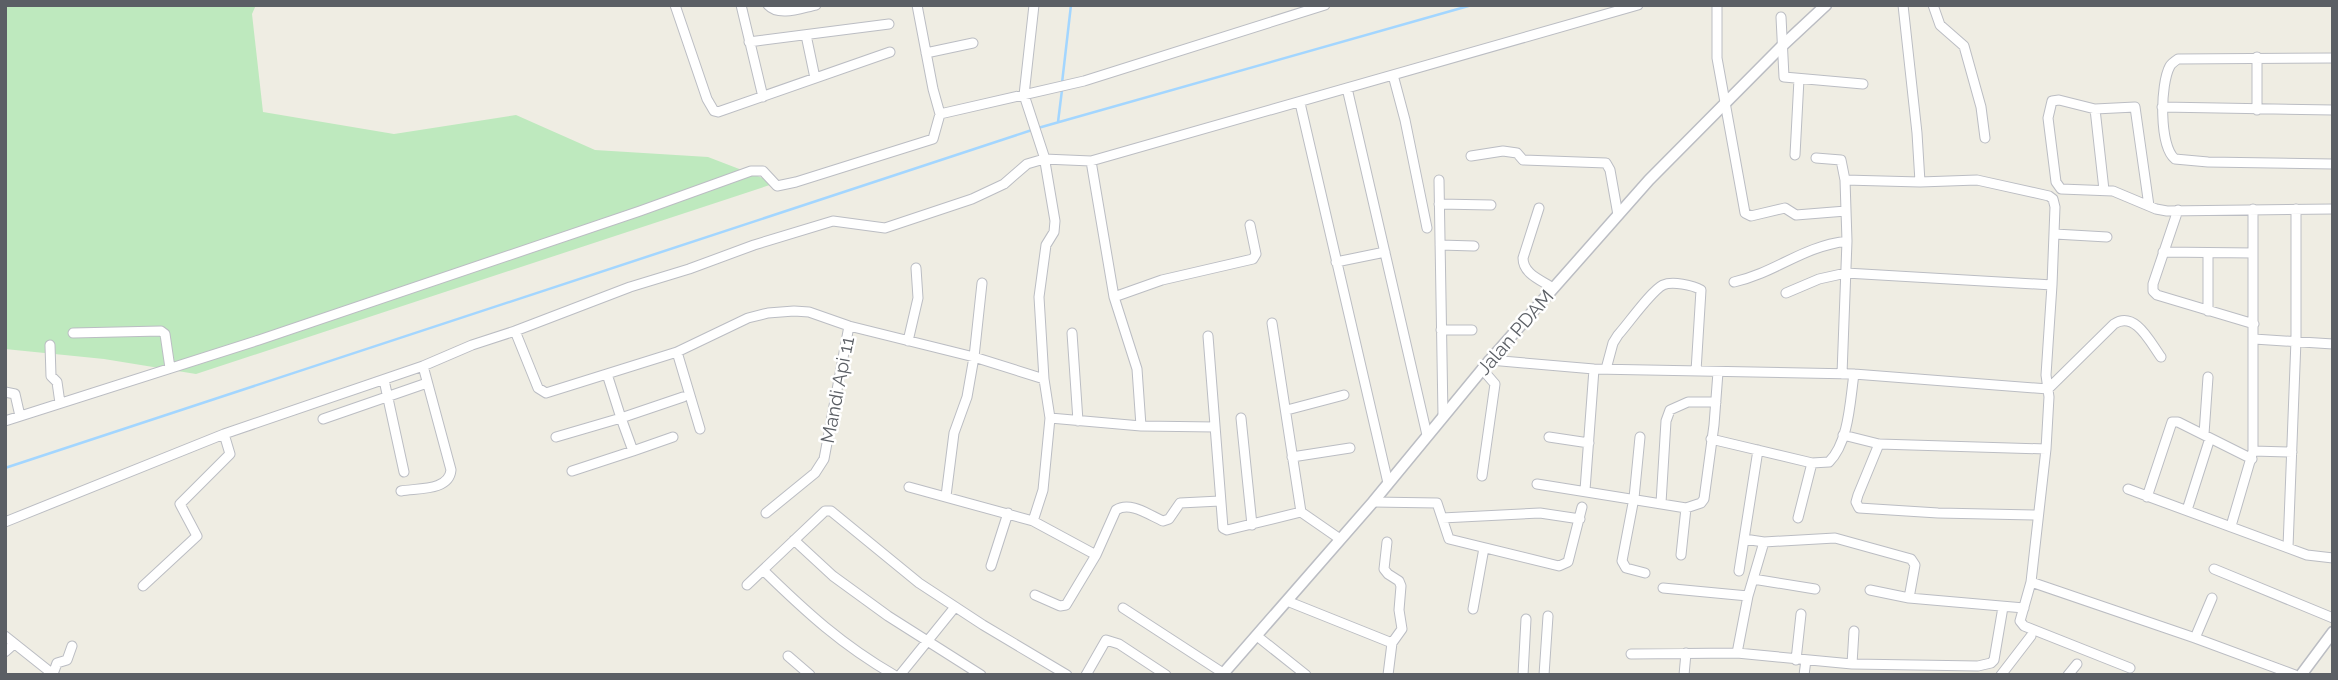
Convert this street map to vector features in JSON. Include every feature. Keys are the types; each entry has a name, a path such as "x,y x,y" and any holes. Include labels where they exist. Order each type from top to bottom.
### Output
{"street":[{"path":"675,5 707,99 714,111 718,112 890,52"},
{"path":"741,5 763,97"},
{"path":"768,5 778,12 816,5"},
{"path":"5,421 640,211 751,171 762,171 775,185 781,186 933,139 940,114 917,5"},
{"path":"1033,521 1043,490 1050,418 1044,379 1039,297 1046,245 1054,232 1055,220 1044,157 1026,99 1034,5"},
{"path":"940,114 1026,99 1044,91 1084,81 1325,5"},
{"path":"5,522 224,434 423,366 471,345 630,287 833,222 885,228 948,208 1004,184 1023,167 1044,157 1091,161 1300,103 1605,10 1639,5"},
{"path":"1717,5 1717,58 1727,100 1746,215 1785,208 1796,215 1846,211"},
{"name":"Jalan PDAM","path":"1222,674 1373,502 1486,364 1618,215 1727,100 1826,5"},
{"path":"1903,5 1920,183"},
{"path":"1933,5 1940,25 1964,46 1973,74 1985,138"},
{"path":"1781,17 1783,76 1863,84"},
{"path":"749,42 889,24"},
{"path":"806,35 815,78"},
{"path":"926,53 973,43"},
{"path":"2257,57 2257,110"},
{"path":"2333,58 2178,59 2169,68 2162,107 2165,139 2169,153 2175,159 2333,164"},
{"path":"1393,75 1427,228"},
{"path":"1795,155 1799,79"},
{"path":"1347,88 1427,435"},
{"path":"2149,206 2136,108 2131,106 2095,109 2054,100 2050,104 2049,122 2056,183 2060,188 2120,193 2149,206 2161,210 2333,209"},
{"path":"1300,103 1388,483"},
{"path":"2162,107 2333,110"},
{"path":"2095,109 2104,190"},
{"path":"1471,156 1503,151 1517,153 1523,160 1606,163 1610,170 1618,215"},
{"path":"1816,158 1841,160 1844,180 1847,241 1842,374"},
{"path":"1091,161 1114,297 1137,369 1141,426"},
{"path":"1439,180 1443,416"},
{"path":"1844,180 1920,183 1977,180 2042,193 2055,202 2046,375 2046,449 2031,582 2020,619 2024,625 2130,668"},
{"path":"1439,204 1492,205"},
{"path":"1539,208 1523,258 1523,266 1553,288"},
{"path":"2231,526 2253,455 2253,209"},
{"path":"2288,547 2296,340 2295,209"},
{"path":"2178,210 2152,284 2155,293 2254,324"},
{"path":"1114,297 1162,281 1253,260 1256,254 1250,225"},
{"path":"2054,234 2107,237"},
{"path":"1734,282 1770,272 1808,249 1847,241"},
{"path":"1440,245 1474,246"},
{"path":"1336,262 1385,252"},
{"path":"2164,252 2253,253"},
{"path":"2208,253 2208,311"},
{"path":"908,341 918,298 916,268"},
{"path":"1786,293 1835,274 1846,273 2052,285"},
{"path":"946,496 954,433 967,397 974,358 982,283"},
{"path":"1606,369 1618,335 1659,288 1670,283 1701,290 1696,371"},
{"path":"511,332 542,392 677,352 748,318 768,313 810,312 849,326 1044,379"},
{"path":"1482,476 1495,384 1486,364 1854,374 2048,389 2114,324 2122,320 2132,321 2161,358"},
{"path":"1272,323 1301,512 1340,539"},
{"name":"Mandi Api 11","path":"766,513 816,473 824,459 849,326"},
{"path":"1441,330 1472,330"},
{"path":"73,333 160,331 164,334 170,368"},
{"path":"1073,332 1078,421"},
{"path":"1208,337 1220,501 1225,529 1301,512"},
{"path":"2254,339 2333,344"},
{"path":"50,345 51,376 57,382 60,403"},
{"path":"677,352 700,429"},
{"path":"401,491 443,484 450,476 451,470 423,366"},
{"path":"1585,491 1594,369"},
{"path":"1537,484 1686,508 1697,505 1704,499 1718,372"},
{"path":"607,374 633,451"},
{"path":"1711,439 1812,463 1829,462 1843,435 1854,374"},
{"path":"2186,510 2207,436 2208,377"},
{"path":"384,380 404,472"},
{"path":"323,419 427,383"},
{"path":"5,391 15,394 20,416"},
{"path":"1287,410 1344,395"},
{"path":"556,437 683,397"},
{"path":"1661,503 1666,421 1670,411 1688,402 1716,402"},
{"path":"1050,418 1141,426 1215,427"},
{"path":"1241,418 1252,525"},
{"path":"2147,497 2171,422 2178,422 2253,455 2292,452"},
{"path":"143,586 197,536 180,504 230,454 224,434"},
{"path":"1843,435 1879,444 2046,449"},
{"path":"572,471 673,437"},
{"path":"1549,437 1589,443"},
{"path":"1640,437 1634,498 1622,563 1626,568 1645,573"},
{"path":"1879,444 1857,495 1859,508 2038,515"},
{"path":"1292,457 1350,448"},
{"path":"1740,571 1758,450"},
{"path":"1798,518 1812,463"},
{"path":"909,487 1033,521 1096,555"},
{"path":"2128,489 2315,557 2333,558"},
{"path":"1035,595 1060,606 1066,605 1096,555 1119,507 1130,506 1163,521 1169,519 1180,503 1220,501"},
{"path":"1373,502 1436,503 1440,507 1449,539 1564,566 1568,562 1582,507"},
{"path":"1681,555 1686,508"},
{"path":"747,585 825,512 831,511 919,583 1067,675"},
{"path":"991,566 1008,513"},
{"path":"1442,518 1540,513 1580,519"},
{"path":"1744,539 1764,542 1835,538 1911,559 1914,561 1914,569 1909,598"},
{"path":"794,540 833,576 888,616 981,675"},
{"path":"1387,542 1385,572 1399,581 1401,586 1399,610 1402,629 1392,643 1388,675"},
{"path":"1737,653 1748,596 1764,542"},
{"path":"1473,610 1484,548"},
{"path":"2214,569 2333,618"},
{"path":"763,570 813,619 861,656 894,675"},
{"path":"1753,579 1815,589"},
{"path":"2031,582 2295,675"},
{"path":"1663,588 1748,596"},
{"path":"1870,590 1909,598 2024,608"},
{"path":"2195,638 2212,598"},
{"path":"1287,601 1392,643"},
{"path":"900,675 955,607"},
{"path":"1631,654 1737,653 1919,670 1978,666 1991,663 1998,647 2003,607"},
{"path":"1123,608 1222,674"},
{"path":"1801,614 1801,660 1804,675"},
{"path":"1544,675 1548,617"},
{"path":"1522,675 1527,619"},
{"path":"1852,664 1854,631"},
{"path":"2301,675 2328,648 2333,632"},
{"path":"1257,635 1305,674"},
{"path":"5,636 48,671 57,663 67,660 72,646"},
{"path":"2001,675 2031,636"},
{"path":"1086,675 1107,640 1119,644 1166,675"},
{"path":"5,652 14,644"},
{"path":"1684,675 1686,653"},
{"path":"788,656 810,675"},
{"path":"2068,675 2077,664"}],"green space":[{"path":"5,5 256,5 252,14 263,112 394,134 516,115 595,150 708,157 776,183 196,374 104,359 5,349"}],"waterway":[{"path":"1062,83 1071,5"},
{"path":"1038,128 1472,5"},
{"path":"1058,122 1062,90"},
{"path":"5,468 1032,130"}]}
